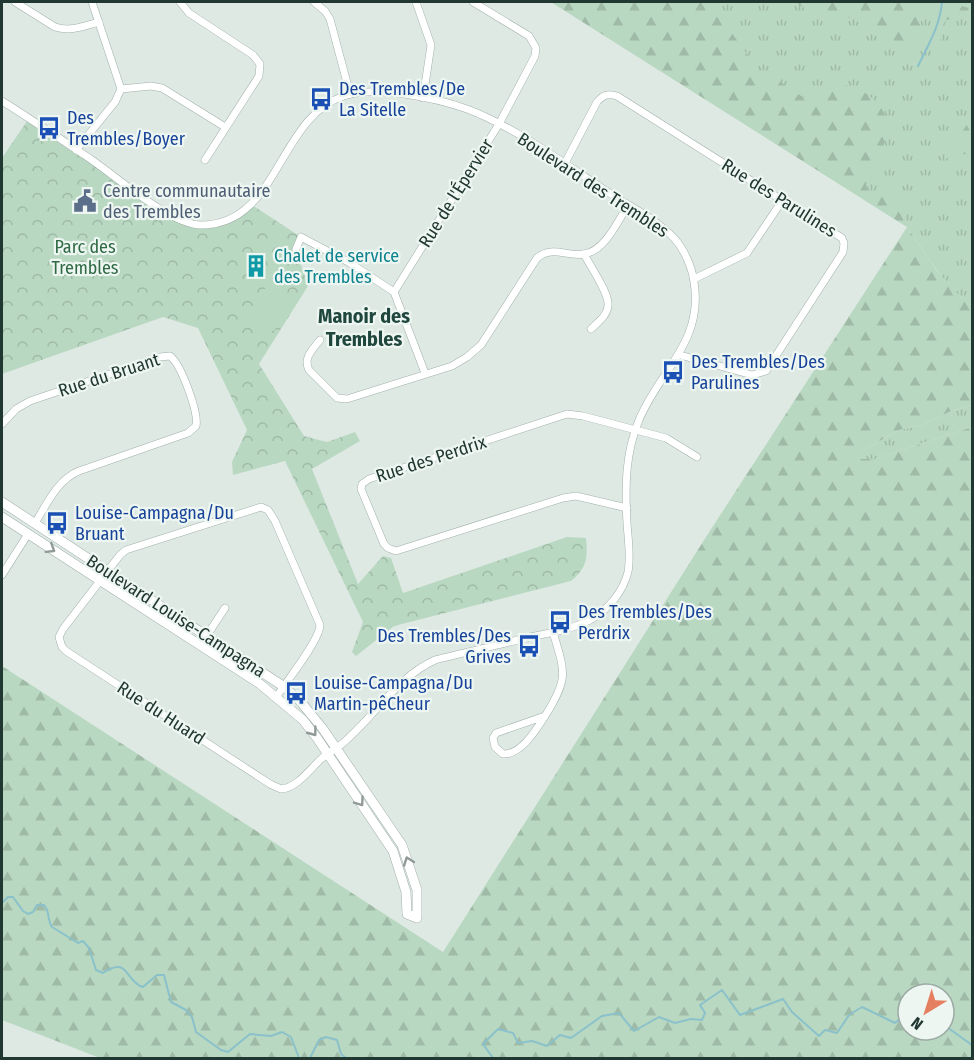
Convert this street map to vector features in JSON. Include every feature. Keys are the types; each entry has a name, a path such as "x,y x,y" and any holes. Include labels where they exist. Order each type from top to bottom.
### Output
{"street":[{"path":"15,2 62,30 99,22"},
{"path":"76,150 115,102 121,89 92,2"},
{"path":"180,2 189,13 253,55 260,64 258,76 205,160"},
{"path":"314,2 320,5 330,19 350,94"},
{"path":"416,2 431,45 423,98"},
{"name":"Rue de l'Épervier","path":"394,292 499,124 535,56 536,48 529,36 473,2"},
{"path":"121,89 151,86 162,88 225,127"},
{"name":"Boulevard des Trembles","path":"2,100 177,219 194,225 221,223 244,211 258,197 312,116 331,101 350,94 378,91 423,98 465,108 499,124 565,163 653,220 672,236 684,253 694,279 693,325 680,355 651,398 635,431 626,472 629,562 618,594 607,608 591,620 553,632 435,660 425,665 409,676 343,743 327,754"},
{"name":"Rue des Parulines","path":"565,163 597,102 601,97 611,94 842,238 844,247 769,368 762,374 752,375 680,355"},
{"path":"694,279 747,253 782,201"},
{"path":"320,340 308,357 307,365 309,370 337,398 347,399 458,364 481,345 534,262 542,254 555,251 584,254 597,247 608,237 628,205"},
{"path":"296,249 301,237 350,263 394,292 425,373"},
{"path":"584,254 605,294 608,305 604,315 591,328"},
{"name":"Rue du Bruant","path":"2,424 16,409 30,401 160,357 170,356 178,365 196,417 196,426 188,433 73,474 58,488 35,523"},
{"name":"Rue des Perdrix","path":"627,508 576,496 563,498 396,551 387,548 384,544 361,489 362,484 369,479 567,414 583,416 635,431"},
{"path":"635,431 666,438 698,457"},
{"name":"Boulevard Louise-Campagna","path":"2,502 283,686 313,716 402,845 417,890 417,918 407,914 406,892 393,851 303,720 276,696 2,517"},
{"path":"101,581 126,550 254,507 265,508 275,521 320,625 315,640 276,696"},
{"path":"2,575 35,523"},
{"name":"Rue du Huard","path":"101,581 60,633 59,642 66,651 281,789 290,787 327,754"},
{"path":"200,645 225,608"},
{"path":"545,716 500,730 493,738 495,747 503,754 513,753 534,731 545,716 560,690 564,675 553,632"}],"green space":[{"path":"551,2 972,2 972,306 944,280 907,227"},
{"path":"551,2 710,2 758,70 782,83 796,94 805,97 825,86 834,84 853,87 871,97 884,112 887,128 878,174 866,184 867,190 900,199 907,227"},
{"path":"795,2 921,2 921,32 913,44 896,41 881,37 854,18 832,17 817,9 809,11"},
{"path":"938,2 954,2 950,6 969,8 963,16 946,20 940,41 936,39"},
{"path":"972,117 972,152 944,159"},
{"name":"Parc des Trembles","path":"29,118 185,223 221,223 252,205 301,237 296,249 308,286 259,364 304,436 327,442 355,432 360,441 312,469 358,584 383,556 391,558 403,593 567,537 586,538 586,557 580,571 571,581 394,626 356,656 352,652 363,622 285,461 233,475 232,462 247,430 198,328 163,317 2,374 2,158"},
{"path":"907,227 937,271 972,306 972,405 949,412 923,425 899,430 864,450 860,459 875,459 972,427 972,1058 100,1058 2,1020 2,666 443,952 706,537"},
{"path":"266,287 292,304 274,331 249,315"},
{"path":"972,405 972,427 875,459 859,460 864,450 899,430 923,425 949,412"}],"waterway":[{"path":"918,66 936,27 942,2"},
{"path":"2,903 8,897 13,897 28,914 33,912 37,905 44,905 52,927 78,943 83,941 89,948 96,970 103,973 111,968 122,968 137,984 143,987 157,975 164,975 171,1002 186,1010 192,1017 196,1032 221,1050 228,1052 250,1034 271,1036 282,1032 291,1037 299,1058"},
{"path":"493,1058 483,1044 498,1029 513,1033 518,1043 532,1041 547,1046 560,1035 571,1038 602,1016 619,1013 634,1031 659,1017 675,1023 691,1019 702,1020 705,1013 700,1005 722,990 740,1015 783,999 792,1012 819,1036 825,1030 837,1033 849,1015 862,1007 896,1022"},
{"path":"956,1034 972,1045"},
{"path":"310,1058 319,1040 326,1037 337,1040 341,1054 346,1058"}],"place":[{"name":"Des Trembles/De La Sitelle","path":"321,99"},
{"name":"Des Trembles/Boyer","path":"49,128"},
{"name":"Centre communautaire des Trembles","path":"85,201"},
{"name":"Chalet de service des Trembles","path":"256,266"},
{"name":"Des Trembles/Des Parulines","path":"673,372"},
{"name":"Louise-Campagna/Du Bruant","path":"57,523"},
{"name":"Des Trembles/Des Perdrix","path":"560,622"},
{"name":"Des Trembles/Des Grives","path":"529,646"},
{"name":"Louise-Campagna/Du Martin-pêCheur","path":"296,693"}],"district":[{"name":"Manoir des Trembles","path":"364,328"}]}
